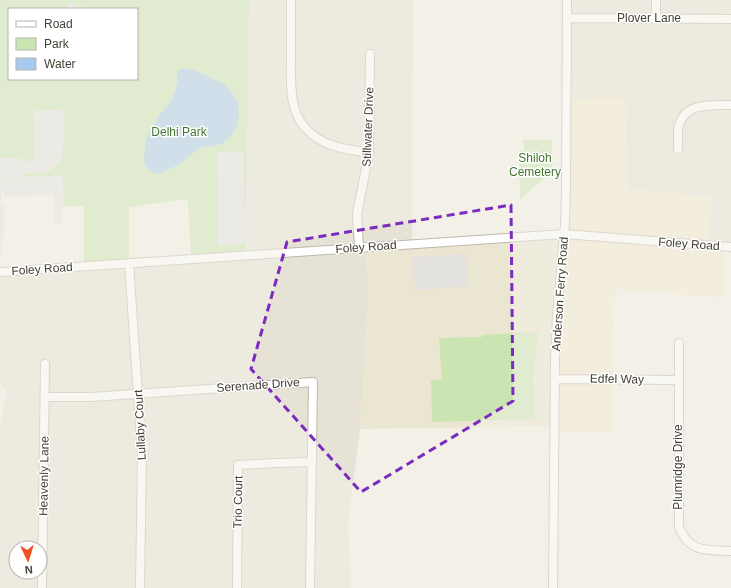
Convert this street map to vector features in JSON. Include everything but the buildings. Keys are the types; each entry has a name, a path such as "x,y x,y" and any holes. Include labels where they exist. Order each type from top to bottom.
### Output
{"street":[{"path":"291,0 291,92 294,110 298,118 309,132 323,142 339,148 369,153"},
{"name":"Anderson Ferry Road","path":"553,588 555,379 557,315 564,234 566,146 566,0"},
{"path":"656,0 656,18"},
{"name":"Plover Lane","path":"567,18 731,19"},
{"name":"Stillwater Drive","path":"359,247 357,214 369,153 370,54"},
{"path":"678,149 678,130 687,113 702,105 731,105"},
{"name":"Foley Road","path":"0,272 564,234 731,247"},
{"name":"Lullaby Court","path":"129,263 142,466 140,588"},
{"name":"Plumridge Drive","path":"679,343 679,527 686,540 696,548 731,551"},
{"name":"Heavenly Lane","path":"42,588 45,364"},
{"name":"Edfel Way","path":"555,379 679,380"},
{"name":"Serenade Drive","path":"45,396 91,397 313,382 310,588"},
{"name":"Trio Court","path":"237,588 238,465 275,462 312,462"}],"highlighted area":[{"path":"511,205 513,401 361,492 251,369 287,242"}],"shaded area":[{"path":"249,0 413,0 412,244 365,247 369,293 360,429 348,524 351,588 0,588 0,425 7,392 0,382 0,272 191,259"},
{"path":"567,0 731,0 731,247 708,245 712,197 627,189 625,98 566,99"},
{"path":"68,3 87,8 68,8"},
{"path":"625,98 627,189 712,197 708,245 725,247 725,298 615,289 611,432 554,432 563,246 566,99"},
{"path":"64,109 63,151 59,164 49,171 25,174 21,177 63,176 62,224 55,224 54,195 4,196 4,192 2,191 1,203 4,205 4,237 1,240 0,254 0,179 11,178 0,178 0,158 21,158 22,161 34,161 33,111"},
{"path":"244,151 245,242 218,245 217,152"},
{"path":"564,234 554,426 360,429 369,293 365,247"},
{"path":"465,254 469,286 415,290 412,257"}],"green space":[{"name":"Delhi Park","path":"0,0 249,0 245,255 191,259 188,199 129,207 129,263 84,266 84,206 63,206 63,179 0,179"},
{"name":"Shiloh Cemetery","path":"523,140 552,140 552,172 520,199 519,150 524,150"},
{"path":"538,332 533,377 535,419 432,422 431,380 442,380 439,338 482,337 482,335"}],"water":[{"path":"183,68 196,71 224,84 237,100 239,112 237,127 231,136 222,144 200,148 178,165 155,174 147,169 144,160 146,140 159,115 171,102 178,82 177,71"}]}
